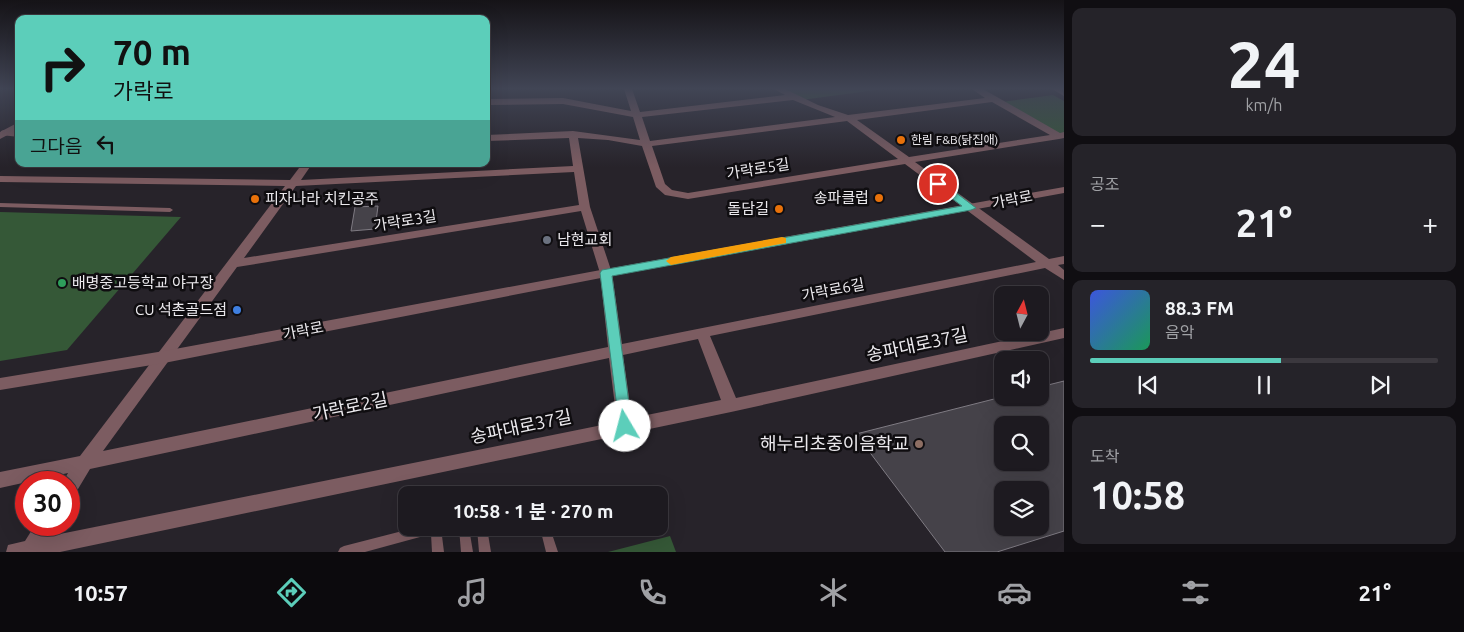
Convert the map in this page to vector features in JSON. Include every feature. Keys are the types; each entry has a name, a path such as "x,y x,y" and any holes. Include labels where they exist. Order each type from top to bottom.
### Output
{"street":[{"name":"가락로5길","path":"636,115 648,144 660,185 670,193 688,196 1061,136"},
{"path":"839,115 850,119 1064,276"},
{"path":"490,138 572,134 620,137 648,144 881,115"},
{"path":"1023,115 1061,136"},
{"path":"2,134 15,127"},
{"path":"2,134 15,134"},
{"path":"572,134 585,207 606,273 625,426"},
{"path":"79,471 231,264 305,167"},
{"path":"0,179 294,183 578,169"},
{"name":"가락로","path":"0,384 164,357 606,273 1064,190"},
{"name":"가락로3길","path":"231,264 585,207"},
{"name":"가락로6길","path":"615,351 1064,260"},
{"path":"702,333 731,405"},
{"name":"송파대로37길","path":"23,550 731,405 1064,333"},
{"name":"가락로2길","path":"0,480 615,351"},
{"path":"23,550 36,536"}],"lane":[{"path":"0,205 170,210"},
{"path":"344,552 404,536"},
{"path":"435,536 438,552"},
{"path":"465,536 467,552"},
{"path":"483,536 486,552"},
{"path":"547,536 552,552"}],"green space":[{"path":"1024,115 1064,115 1064,133 1057,134"},
{"name":"배명중고등학교 야구장","path":"0,212 181,217 67,350 0,361"},
{"path":"670,536 676,552 608,552"}],"building":[{"path":"378,206 375,229 351,231 355,207"},
{"path":"1064,381 1064,531 1049,536 1049,481 994,481 994,536 1048,536 997,552 945,552 856,434 994,399 994,406 1049,406 1049,385"}],"slow traffic":[{"path":"671,261 782,241"}],"place":[{"name":"한림 F&B(닭집애)","path":"901,140"},
{"name":"송파클럽","path":"879,198"},
{"name":"피자나라 치킨공주","path":"255,199"},
{"name":"돌담길","path":"779,209"},
{"name":"남현교회","path":"547,240"},
{"name":"배명중고등학교 야구장","path":"62,283"},
{"name":"CU 석촌골드점","path":"237,310"},
{"name":"해누리초중이음학교","path":"919,444"}],"route":[{"path":"625,426 606,273 971,208 938,184"}]}
